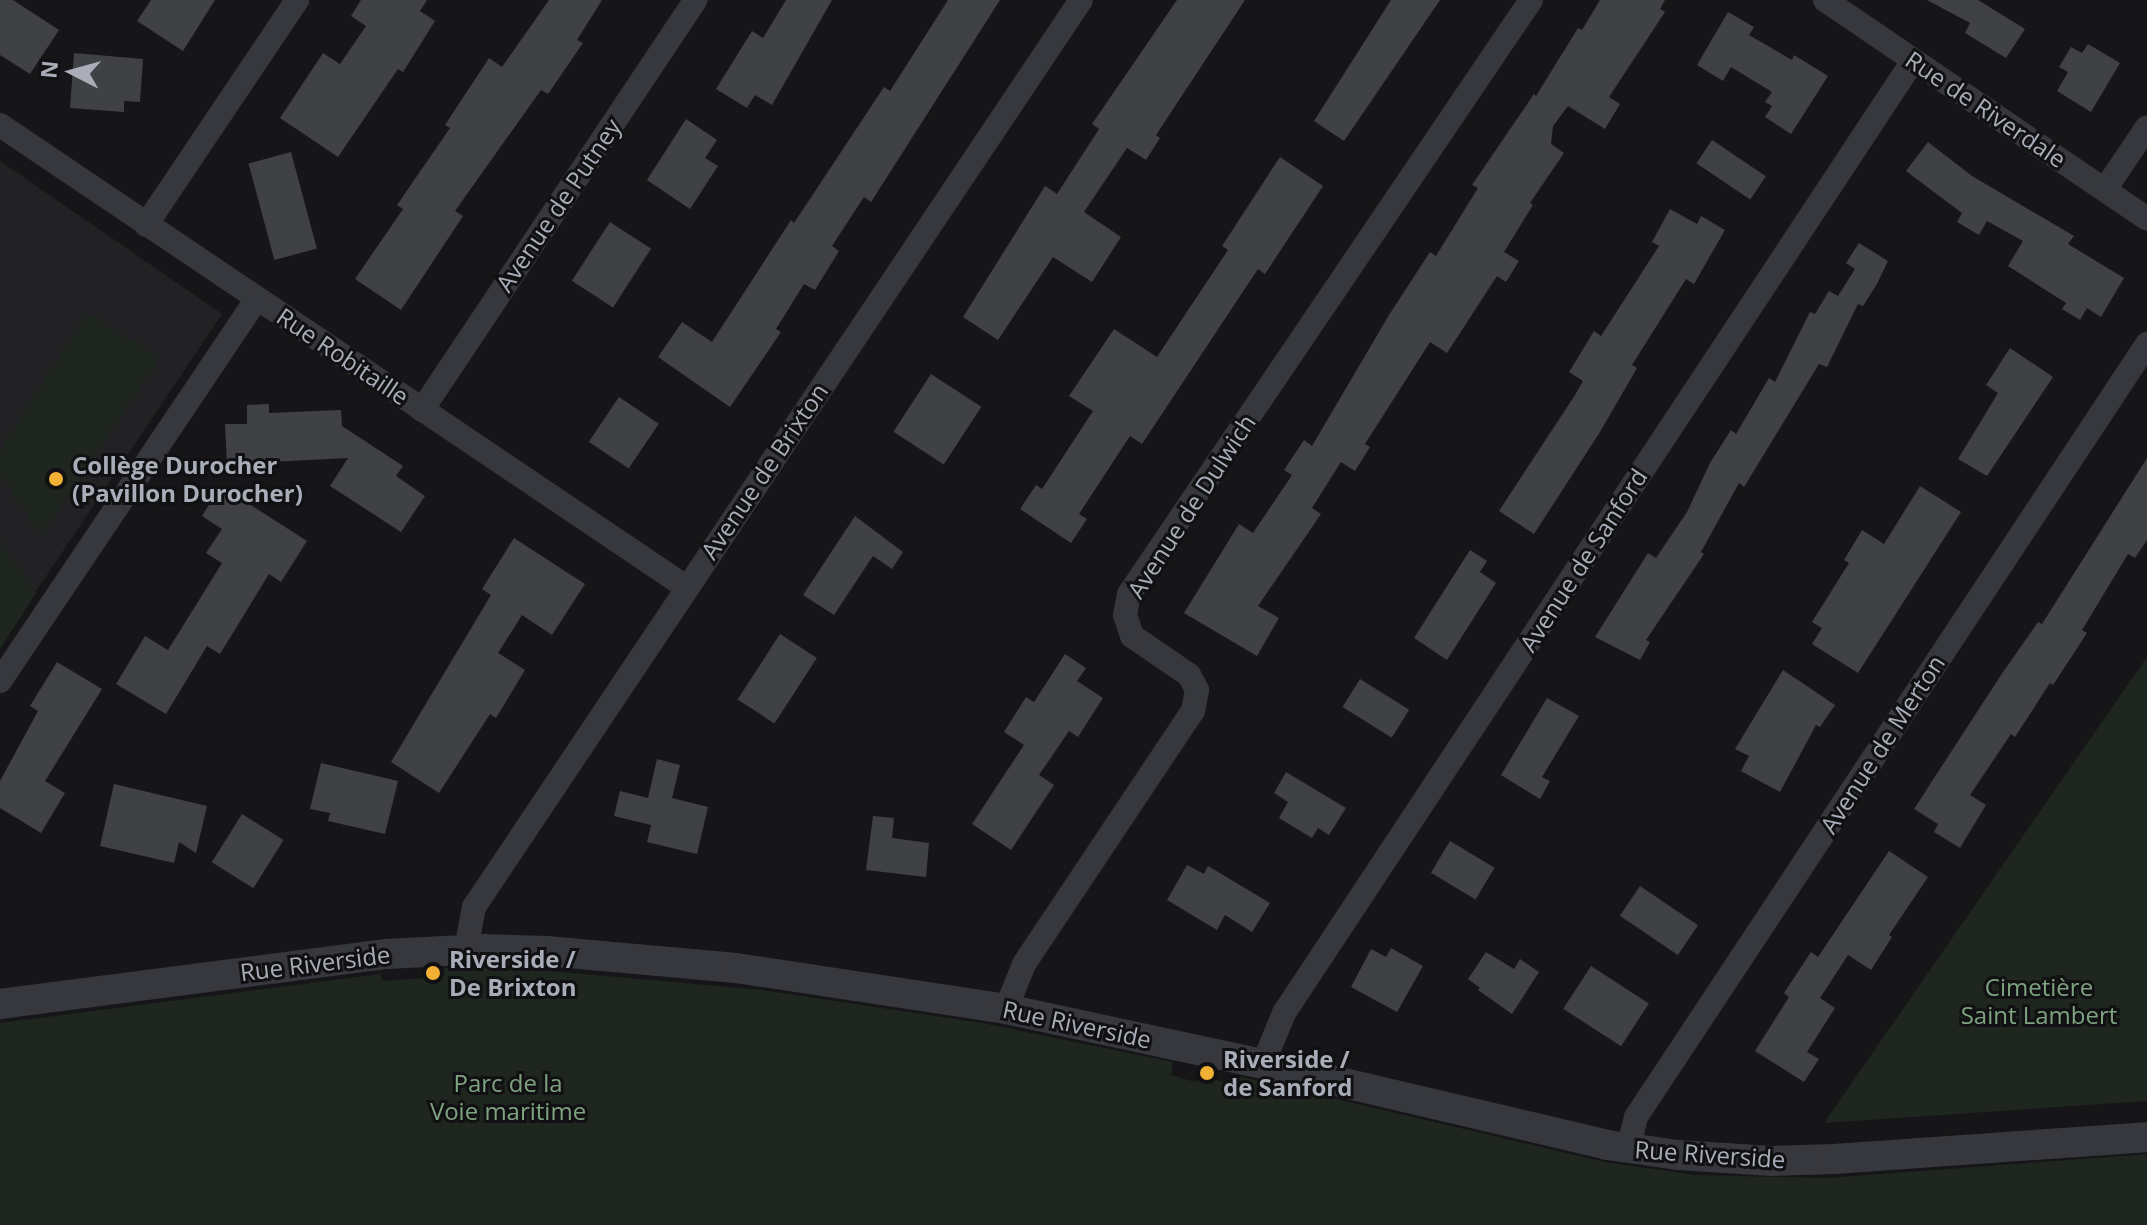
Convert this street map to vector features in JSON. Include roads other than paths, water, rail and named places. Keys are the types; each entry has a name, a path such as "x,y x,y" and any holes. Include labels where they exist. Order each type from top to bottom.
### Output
{"street":[{"path":"146,225 297,0"},
{"name":"Avenue de Putney","path":"422,410 695,0"},
{"name":"Avenue de Brixton","path":"466,949 474,907 1081,0"},
{"name":"Avenue de Dulwich","path":"1006,1009 1024,964 1193,711 1197,690 1189,675 1132,636 1125,615 1129,594 1531,0"},
{"name":"Rue de Riverdale","path":"1825,0 1860,10 1913,61 2106,188 2147,219"},
{"name":"Avenue de Sanford","path":"1263,1064 1284,1013 1913,61"},
{"name":"Rue Robitaille","path":"0,125 686,587"},
{"path":"2106,188 2147,127"},
{"path":"0,681 257,299"},
{"name":"Avenue de Merton","path":"1628,1149 1636,1117 2147,344"},
{"name":"Rue Riverside","path":"0,1004 336,960 466,949 546,951 736,968 1006,1009 1263,1064 1628,1149 1772,1161 2147,1137"}],"place":[{"name":"Collège Durocher (Pavillon Durocher)","path":"56,479"},
{"name":"Riverside / De Brixton","path":"433,973"},
{"name":"Riverside / de Sanford","path":"1207,1073"}],"park label":[{"name":"Cimetière Saint Lambert","path":"2039,1001"},
{"name":"Parc de la Voie maritime","path":"508,1097"}]}
